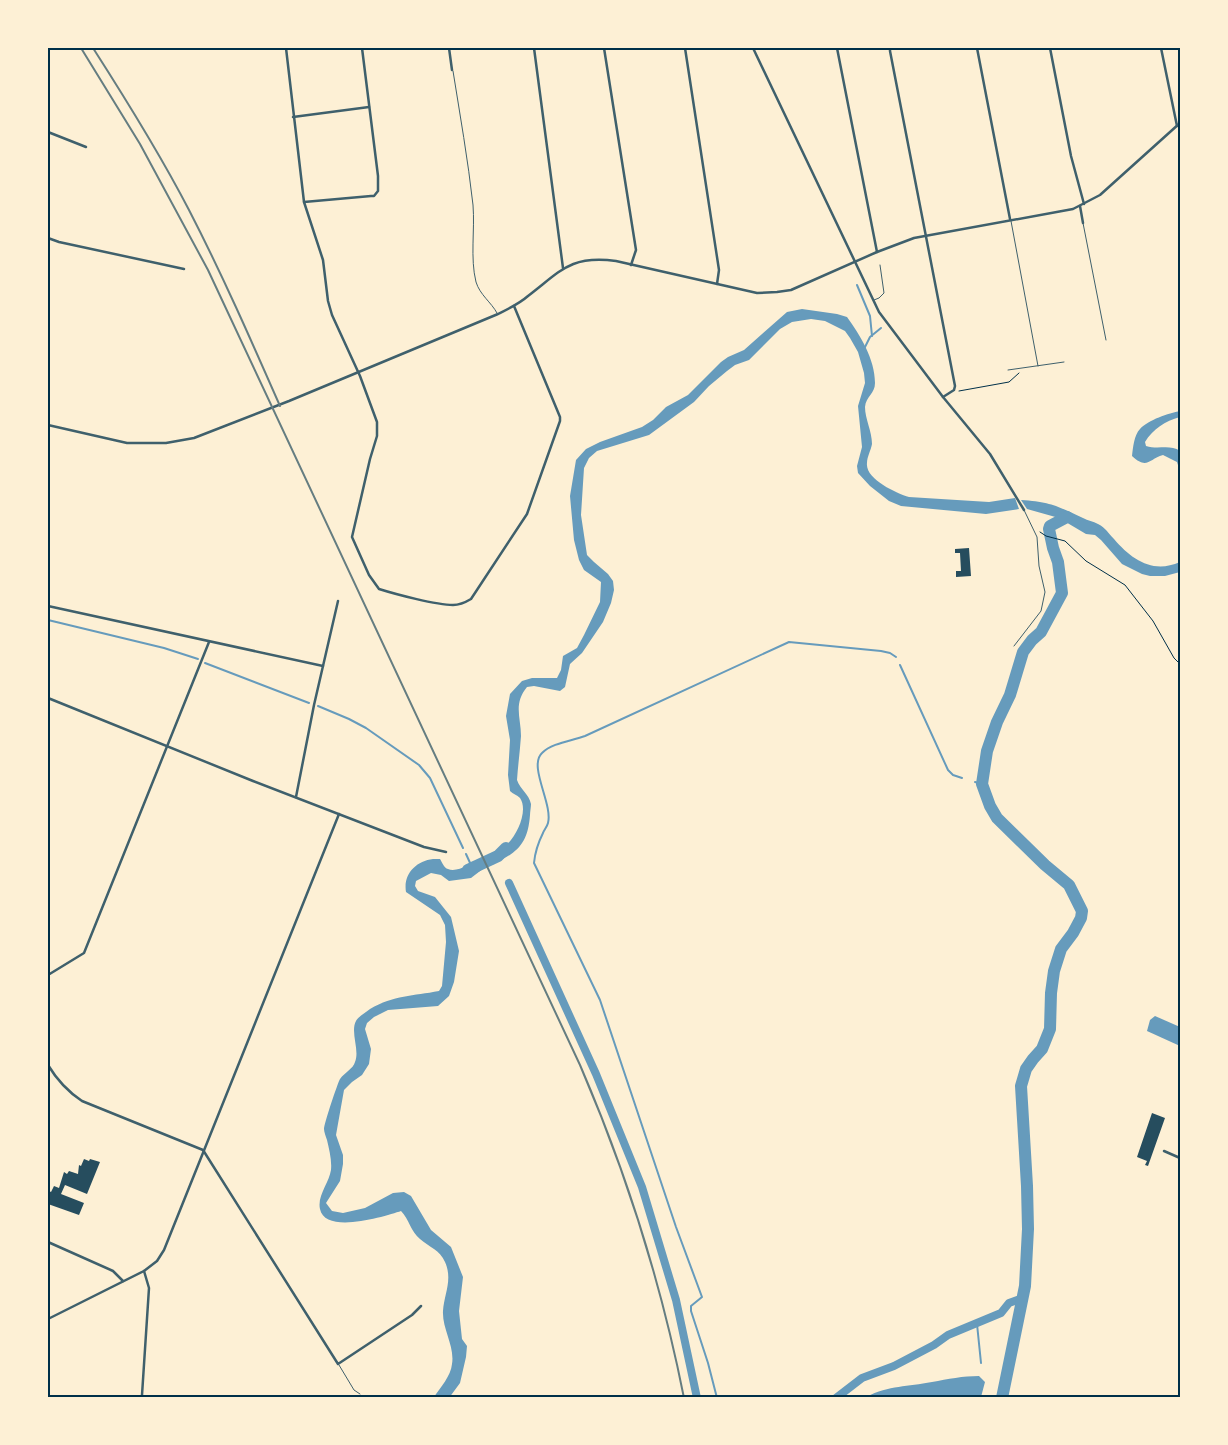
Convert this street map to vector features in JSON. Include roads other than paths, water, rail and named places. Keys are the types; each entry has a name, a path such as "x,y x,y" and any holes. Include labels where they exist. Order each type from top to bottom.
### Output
{"street":[{"path":"286,48 304,202 324,260 328,301 332,315 377,422 377,436 352,532 352,540 369,575 378,588 453,605 465,603 471,598 526,514 559,427 560,417 514,306"},
{"path":"304,202 374,196 378,191 379,184 362,48"},
{"path":"449,48 452,70"},
{"path":"534,48 563,268"},
{"path":"604,48 636,250 631,265"},
{"path":"685,48 719,270 717,284"},
{"path":"753,48 879,312 943,397 990,454 1024,510"},
{"path":"837,48 877,252"},
{"path":"890,48 955,386 954,390 943,397"},
{"path":"977,48 1010,219"},
{"path":"1050,48 1071,156 1084,204"},
{"path":"1161,48 1177,126"},
{"path":"293,117 369,107"},
{"path":"48,425 127,443 166,443 194,438 289,401 498,314 514,306 563,268 579,262 616,261 756,293 791,290 877,252 926,235 1069,210 1080,206 1100,195 1180,123"},
{"path":"48,132 86,147"},
{"path":"1080,206 1083,223"},
{"path":"48,238 184,268"},
{"path":"296,797 338,601"},
{"path":"48,606 323,666"},
{"path":"48,975 84,953 209,642"},
{"path":"48,698 424,847 446,852"},
{"path":"48,1319 144,1271 157,1261 164,1250 339,814"},
{"path":"48,1064 56,1079 82,1101 203,1150 338,1364 412,1315 421,1306"},
{"path":"1164,1151 1180,1158"},
{"path":"48,1242 113,1270 123,1281"},
{"path":"142,1395 149,1288 144,1271"}],"lane":[{"path":"452,70 473,205 476,282 483,296 498,314"},
{"path":"1010,219 1038,366"},
{"path":"1083,223 1106,340"},
{"path":"872,300 880,298 884,293 880,265"},
{"path":"1008,370 1064,362"},
{"path":"1014,646 1041,611 1045,592 1039,566 1037,538 1024,510"},
{"path":"338,1364 354,1390 360,1394"}],"water":[{"path":"802,309 847,317 870,356 875,387 865,407 872,444 867,463 868,469 876,480 889,489 909,497 989,502 1015,498 1019,509 986,514 901,506 889,501 870,486 858,473 857,466 862,447 858,406 865,383 858,352 845,331 825,321 811,319 792,322 780,329 749,360 735,365 709,386 694,402 649,435 597,451 589,458 584,468 581,515 587,555 613,581 614,590 611,603 603,622 582,653 570,664 565,687 560,691 534,686 527,687 520,699 521,736 517,780 531,804 529,824 521,845 510,855 495,863 490,854 505,846 513,837 520,824 523,810 520,798 510,791 508,775 510,740 506,716 510,694 522,681 532,678 557,678 561,670 563,656 577,648 600,602 601,582 584,570 579,560 574,540 570,496 576,460 586,449 642,427 653,420 666,407 688,395 721,362 744,350 787,312"},
{"path":"1180,411 1180,417 1160,426 1145,442 1146,446 1172,448 1180,451 1180,496 1177,462 1163,455 1145,463 1132,456 1135,438 1140,429 1153,420"},
{"path":"1021,500 1054,505 1096,523 1105,529 1121,547 1136,559 1152,566 1170,565 1180,562 1180,572 1165,576 1142,574 1122,564 1095,535 1086,534 1059,518 1027,509"},
{"path":"440,859 445,867 456,870 480,859 484,868 471,878 449,881 441,875 431,873 416,881 415,886 418,891 435,897 451,917 459,951 454,982 449,996 438,1006 388,1010 367,1023 365,1029 371,1049 369,1064 362,1075 344,1090 336,1135 343,1155 343,1164 340,1181 326,1203 332,1211 343,1213 365,1208 393,1193 404,1192 411,1196 431,1230 451,1247 463,1277 459,1311 462,1339 467,1346 460,1383 449,1398 434,1397 450,1373 452,1364 452,1351 443,1318 448,1275 443,1258 417,1236 401,1211 357,1222 344,1222 333,1221 324,1217 320,1209 320,1199 331,1170 331,1158 324,1129 340,1079 353,1067 355,1062 354,1025 356,1021 364,1013 379,1004 404,997 439,991 442,986 446,942 445,925 440,915 406,892 407,880 412,870 421,862"},
{"path":"1155,1016 1180,1027 1180,1046 1147,1031 1150,1020"},
{"path":"979,1376 985,1382 981,1397 866,1397 891,1388"}],"waterway":[{"path":"857,285 870,316 872,336"},
{"path":"865,347 870,337 881,328"},
{"path":"1002,1398 1025,1286 1028,1229 1021,1086 1026,1069 1042,1049 1050,1029 1054,971 1061,949 1073,933 1081,918 1082,911 1069,885 1045,865 997,818 990,806 982,784 987,751 997,722 1010,695 1023,652 1041,632 1062,593 1058,562 1049,529 1050,526 1067,517"},
{"path":"48,620 164,648 198,659"},
{"path":"717,1398 691,1311 691,1306 702,1297 676,1227 600,1000 534,863 538,844 548,823 549,815 539,776 538,759 542,753 551,747 585,736 789,642 881,651 896,657"},
{"path":"205,663 309,703"},
{"path":"900,665 948,770 953,775 962,778"},
{"path":"318,706 366,728 419,765 430,778 463,848"},
{"path":"975,782 982,784"},
{"path":"468,870 498,856 506,848"},
{"path":"466,854 471,865"},
{"path":"509,883 596,1074 642,1187 676,1300 697,1398"},
{"path":"836,1398 862,1378 894,1366 934,1345 948,1335 1001,1313 1009,1303 1023,1298"},
{"path":"977,1324 981,1363"}],"railway":[{"path":"81,48 140,144 208,270 580,1065 613,1147 641,1229 665,1312 684,1398"},
{"path":"93,48 143,128 189,210 225,283 280,406"}]}
